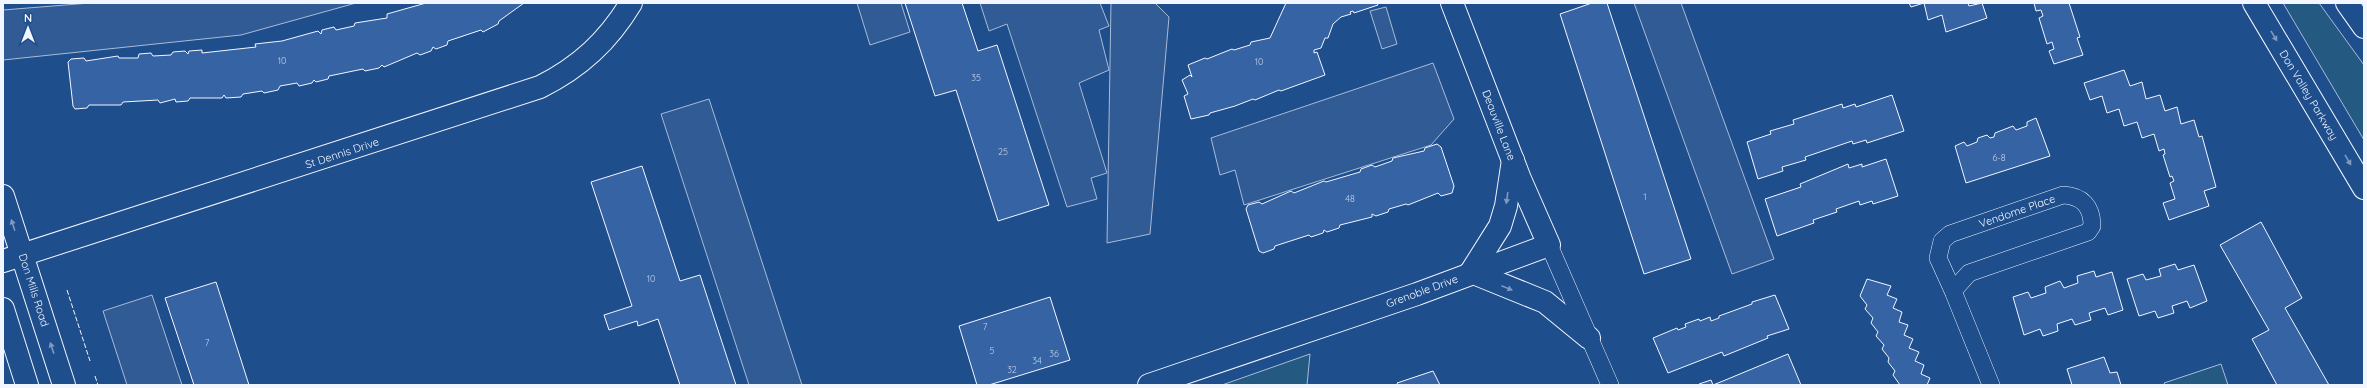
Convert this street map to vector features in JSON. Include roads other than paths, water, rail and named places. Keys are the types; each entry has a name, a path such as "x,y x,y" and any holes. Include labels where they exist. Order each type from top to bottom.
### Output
{"main road":[{"name":"St Dennis Drive","path":"13,258 540,87 577,66 597,49 615,28 632,3"},
{"name":"Deauville Lane","path":"1452,3 1513,159 1550,245"},
{"name":"Don Valley Parkway","path":"2254,3 2364,188"},
{"path":"2347,3 2364,26"},
{"path":"1513,159 1506,206 1500,226 1471,272 1545,302 1589,338"},
{"name":"Don Mills Road","path":"3,196 13,258 64,385"},
{"name":"Grenoble Drive","path":"1150,385 1417,294 1471,272 1550,245"},
{"path":"3,309 27,385"}],"street":[{"name":"Vendome Place","path":"1953,291 1969,273 2088,232 2092,226 2092,220 2089,210 2083,200 2074,196 2063,195 1950,234 1942,241 1938,258 1991,385"},
{"path":"1550,245 1610,385"}]}
